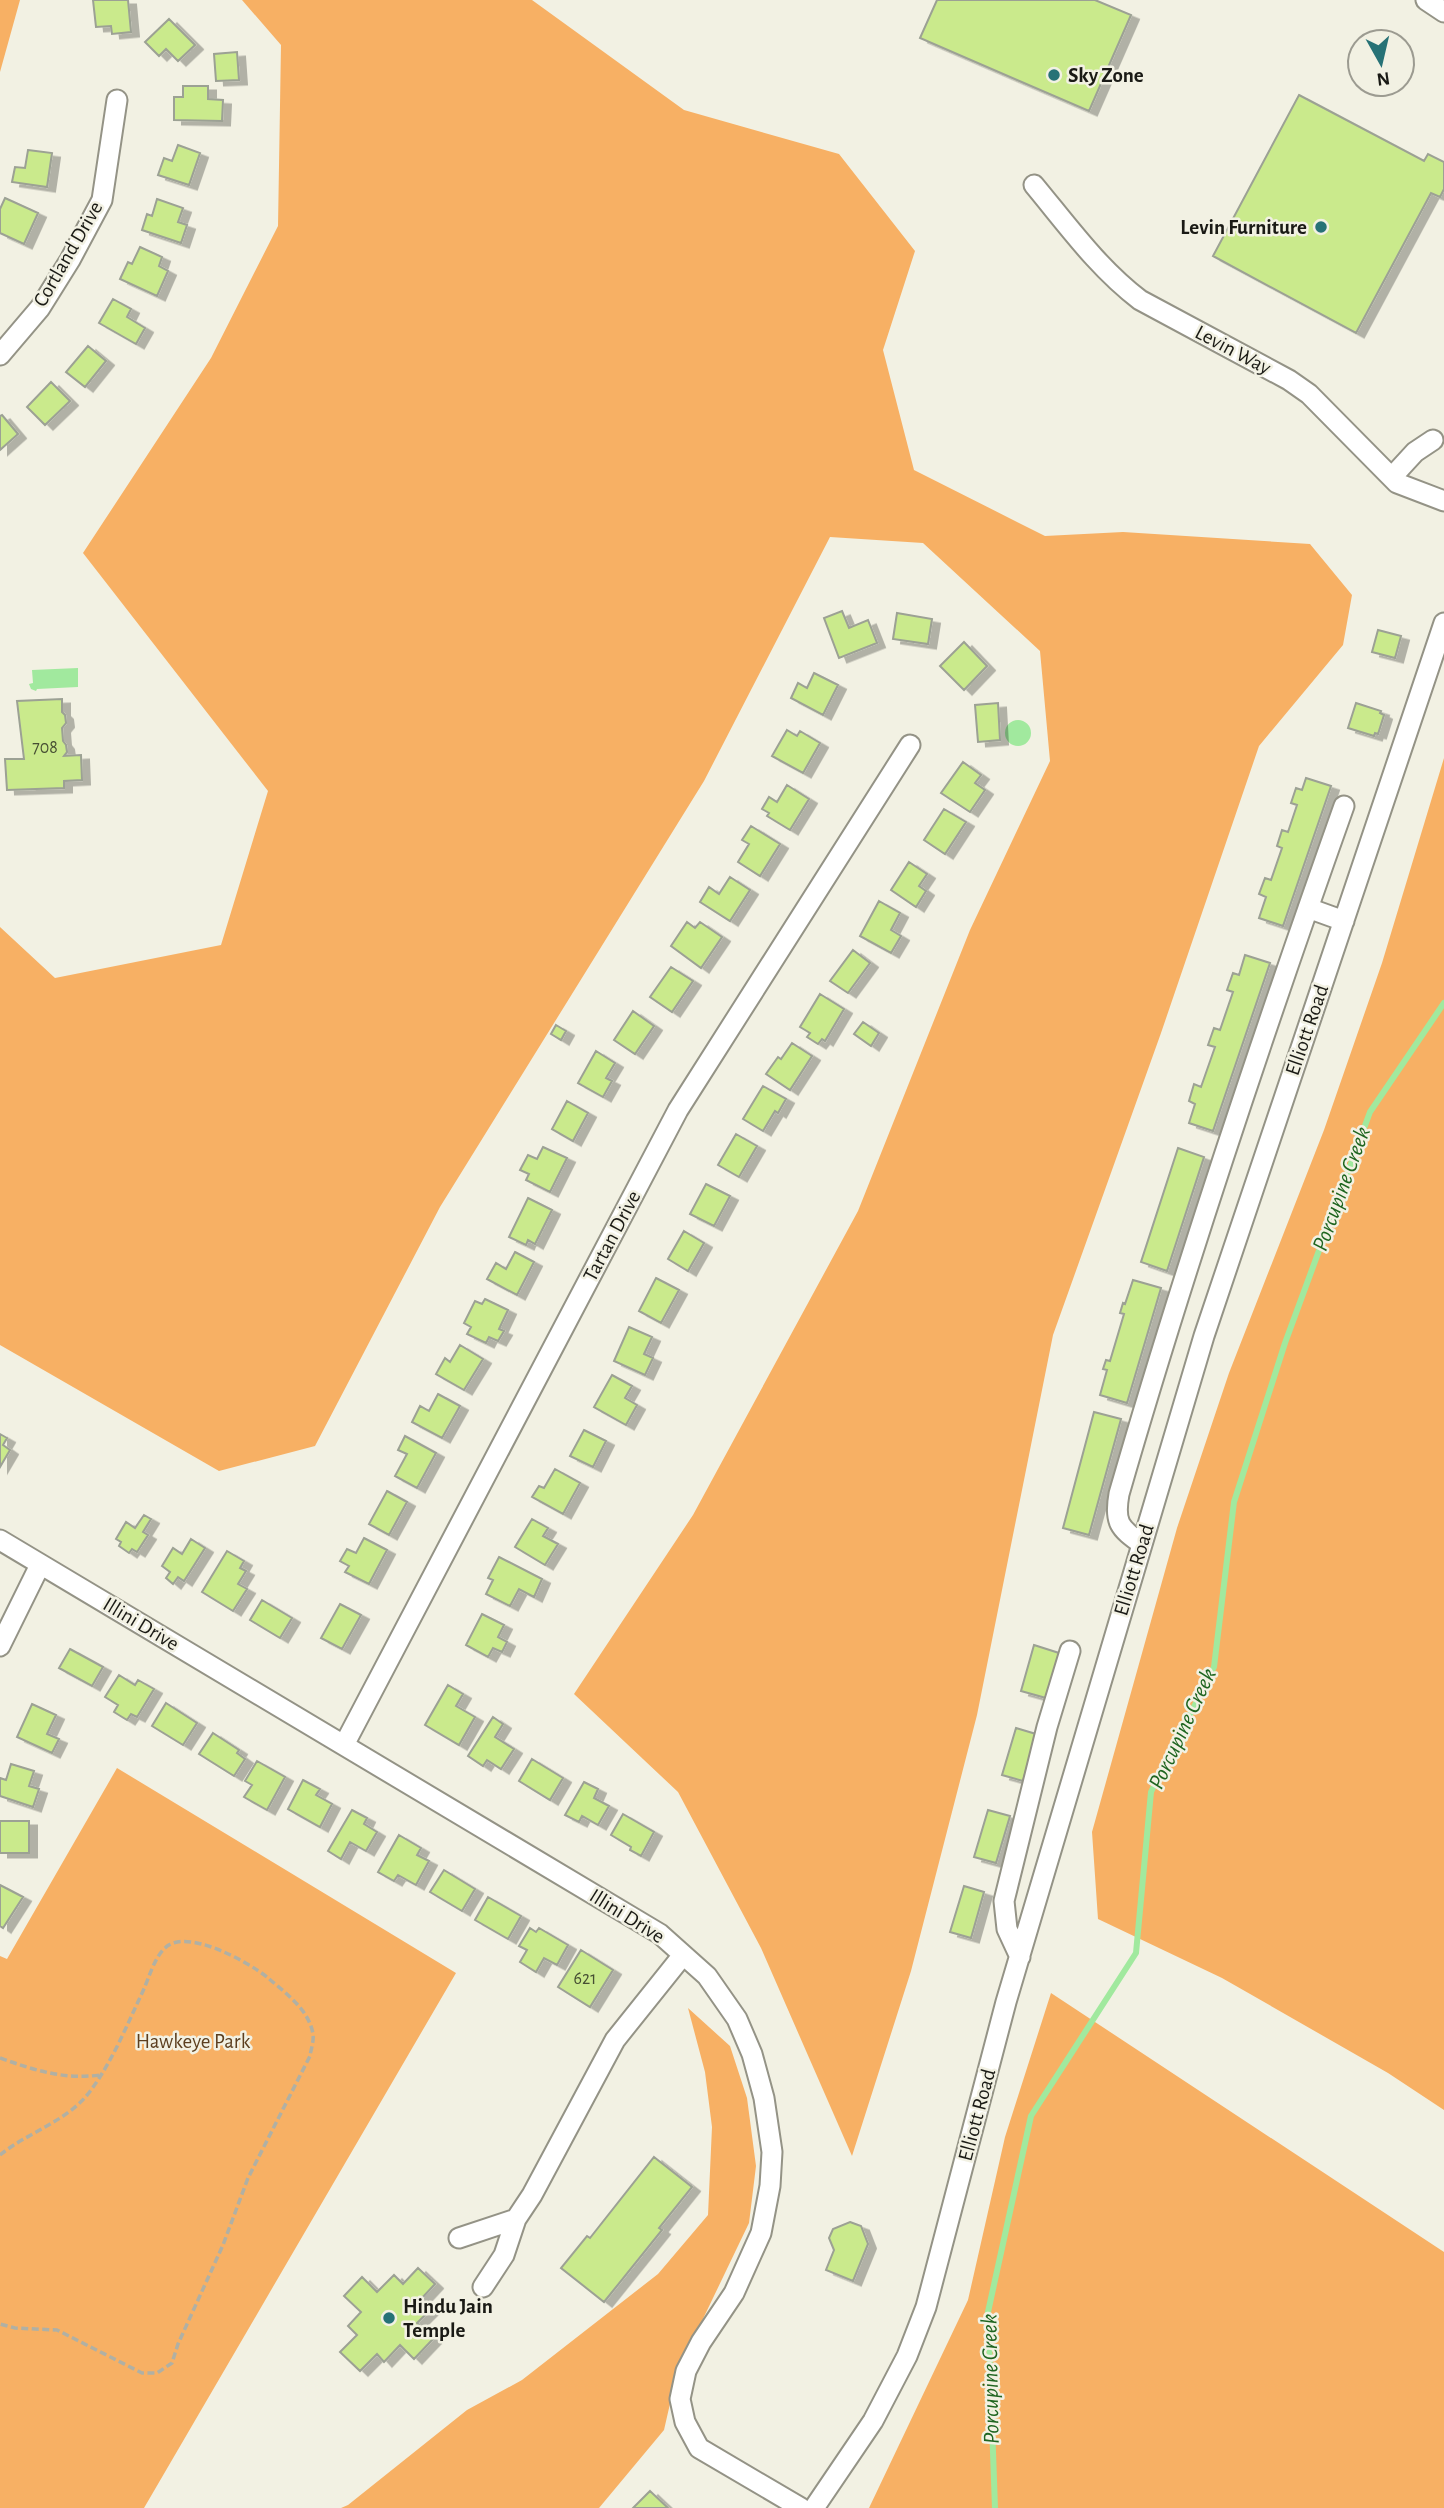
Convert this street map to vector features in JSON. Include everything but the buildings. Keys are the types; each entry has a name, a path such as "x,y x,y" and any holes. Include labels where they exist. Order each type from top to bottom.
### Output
{"street":[{"path":"1426,0 1444,12"},
{"name":"Cortland Drive","path":"0,355 40,308 70,260 102,200 117,100"},
{"name":"Levin Way","path":"1034,185 1099,265 1118,284 1140,300 1289,380 1309,394 1392,477 1411,490 1444,501"},
{"path":"1392,477 1415,452 1433,440"},
{"name":"Elliott Road","path":"814,2508 873,2421 907,2356 926,2307 1020,1957 1204,1336 1444,623"},
{"name":"Tartan Drive","path":"344,1745 678,1110 910,745"},
{"path":"1142,1545 1125,1533 1120,1524 1116,1513 1119,1494 1190,1256 1344,806"},
{"path":"1308,908 1344,921"},
{"name":"Illini Drive","path":"0,1540 660,1934 707,1976 737,2019 752,2054 772,2152 770,2186 761,2233 734,2293 701,2342 686,2371 680,2399 682,2411 699,2448 801,2508"},
{"path":"0,1646 40,1564"},
{"path":"1020,1957 1007,1929 1004,1901 1070,1651"},
{"path":"483,2287 504,2255 516,2219 532,2195 615,2040 683,1955"},
{"path":"459,2238 516,2219"}],"path":[{"path":"0,2155 73,2110 90,2092 111,2058 165,1947 176,1942 188,1941 210,1946 260,1972 295,2001 306,2017 313,2035 310,2056 248,2178 223,2245 172,2363 157,2373 142,2372 57,2330 0,2325"},
{"path":"0,2058 41,2073 78,2078 100,2075"}],"green space":[{"path":"0,0 20,0 0,72"},
{"path":"242,0 532,0 684,110 839,154 915,251 883,350 914,470 1045,536 1123,532 1310,544 1352,595 1343,645 1259,746 1161,1033 1053,1335 977,1715 911,1971 852,2156 761,1948 678,1792 574,1694 693,1515 858,1211 970,930 1050,761 1040,651 923,543 830,537 704,781 440,1207 315,1446 219,1471 0,1345 0,927 55,978 221,945 268,791 83,553 211,358 278,226 281,45"},
{"path":"1444,758 1444,2110 1388,2073 1222,1978 1098,1919 1092,1832 1177,1528 1229,1373 1324,1130 1382,963"},
{"name":"Hawkeye Park","path":"117,1768 456,1973 144,2508 0,2508 0,1956 7,1959"},
{"path":"1051,1993 1444,2252 1444,2508 869,2508 968,2300 1005,2137"},
{"path":"688,2008 730,2046 747,2098 756,2166 749,2223 677,2373 664,2430 599,2508 341,2508 467,2410 522,2380 658,2274 708,2215 712,2127 705,2072"}],"shaded area":[{"path":"78,668 78,687 36,691 31,689 29,684 33,683 32,670"},
{"path":"1018,720 1027,724 1031,733 1027,742 1018,746 1009,742 1005,733 1009,724"}],"waterway":[{"name":"Porcupine Creek","path":"995,2508 988,2312 1031,2116 1136,1953 1151,1792 1214,1667 1234,1502 1285,1343 1370,1112 1444,1003"}],"place":[{"name":"Sky Zone","path":"1054,75"},
{"name":"Levin Furniture","path":"1321,227"},
{"name":"Hindu Jain Temple","path":"389,2318"}]}
